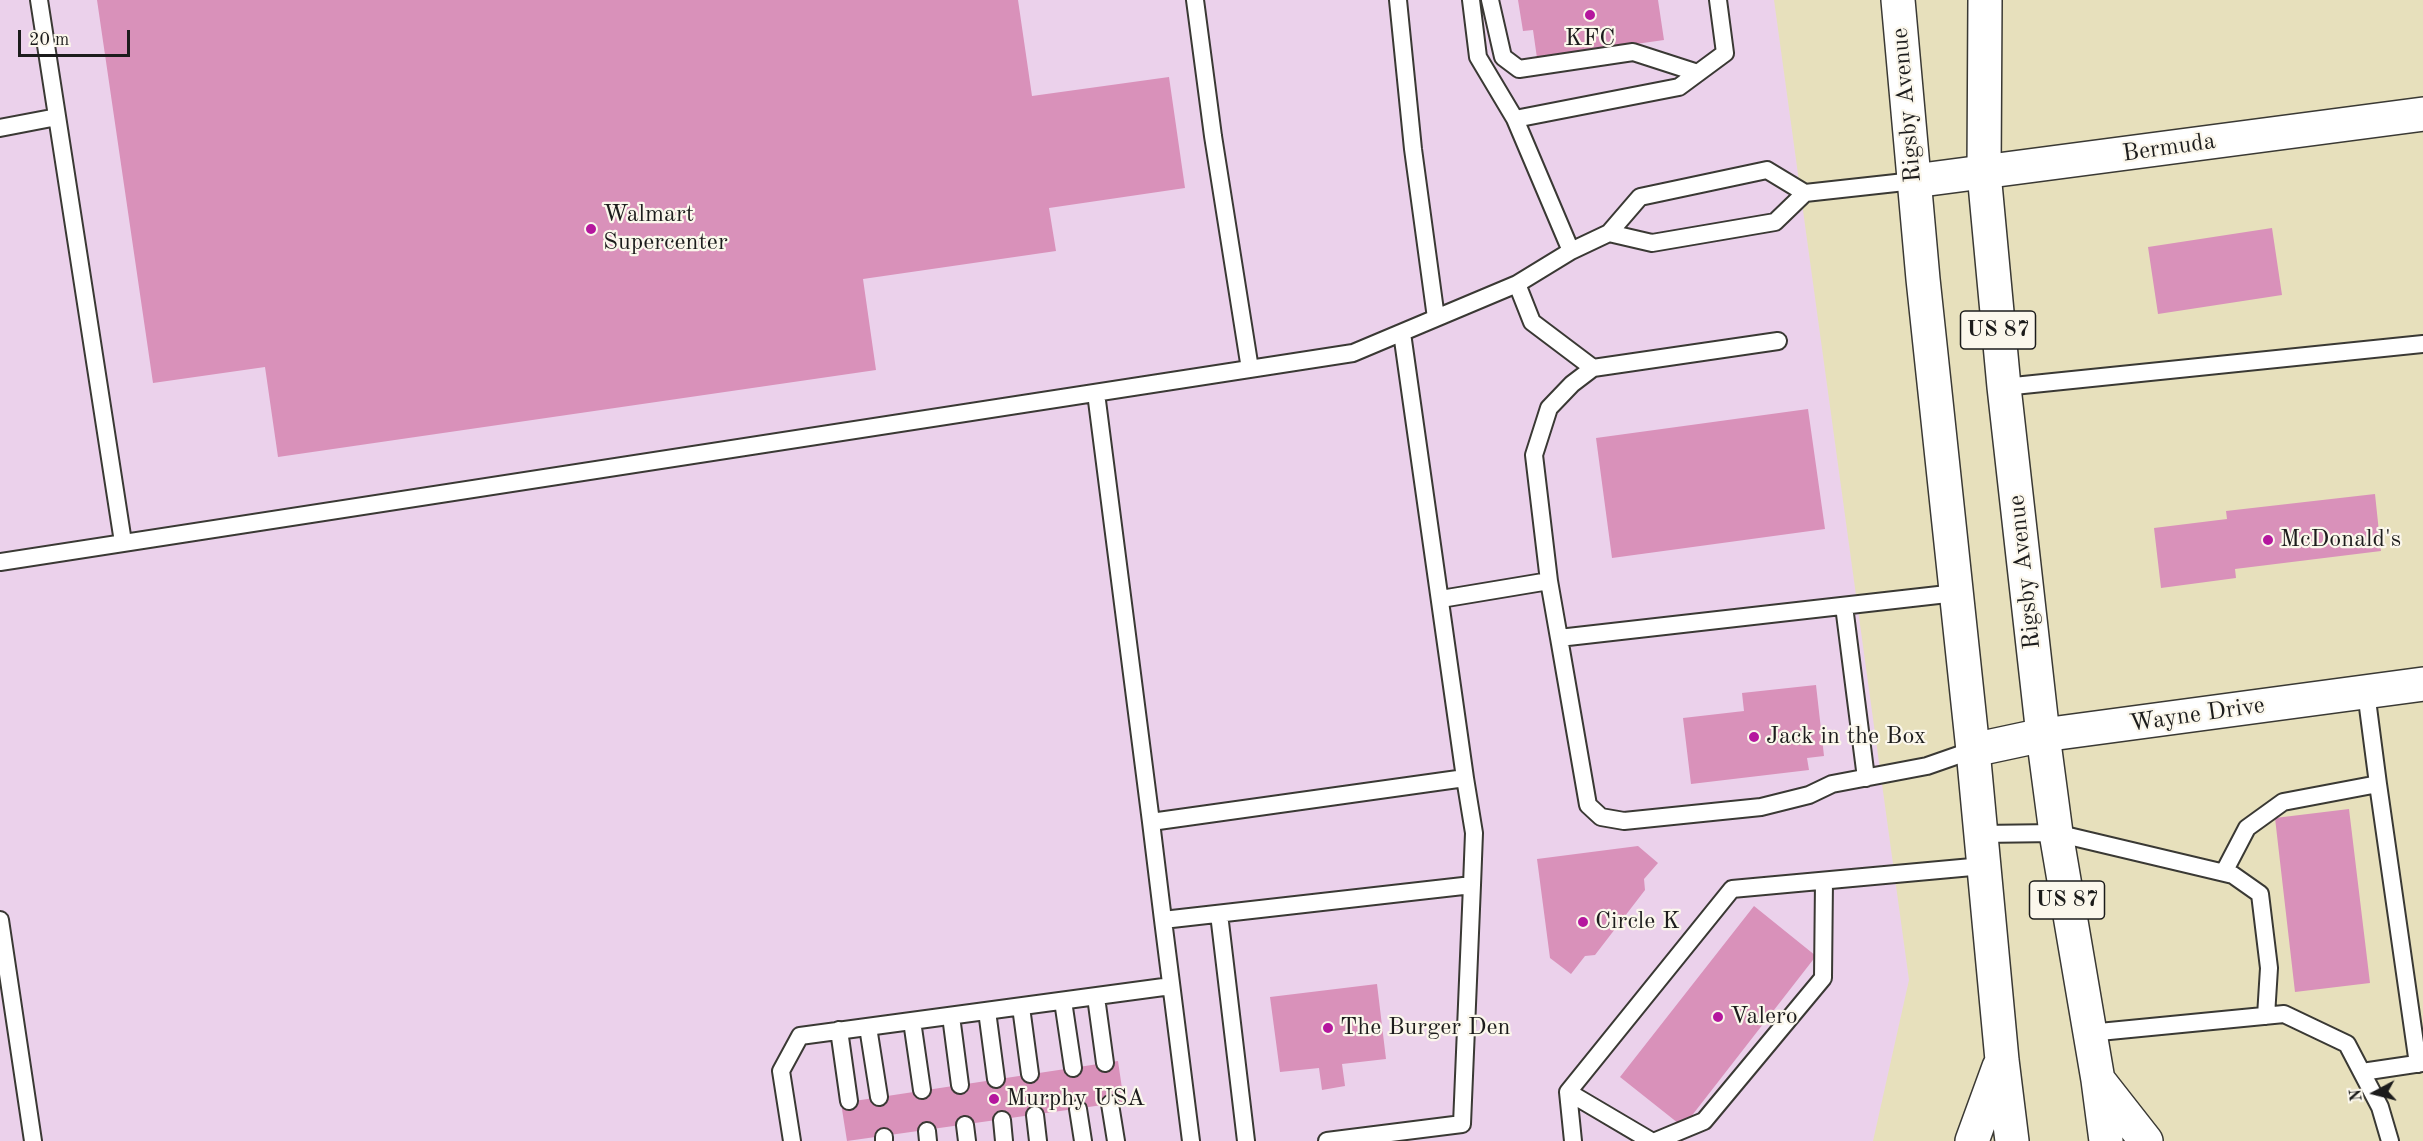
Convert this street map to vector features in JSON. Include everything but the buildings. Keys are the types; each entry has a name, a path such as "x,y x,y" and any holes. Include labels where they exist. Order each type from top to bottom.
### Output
{"main road":[{"name":"Rigsby Avenue","path":"1898,0 1914,181 2012,1141"},
{"name":"Rigsby Avenue","path":"1985,0 1984,173 2004,387 2056,833 2098,1080 2106,1141"},
{"name":"Bermuda","path":"1914,181 2423,114"},
{"name":"Wayne Drive","path":"1972,750 2043,735 2423,684"},
{"path":"1972,1141 2002,1060"},
{"path":"2098,1080 2146,1141"}],"lane":[{"path":"39,0 123,542"},
{"path":"1195,0 1213,136 1250,369"},
{"path":"1398,0 1413,149 1436,318"},
{"path":"1471,0 1478,57 1515,119 1571,251"},
{"path":"1490,0 1503,57 1519,69 1633,52 1698,73"},
{"path":"1515,119 1679,87 1725,54 1718,0"},
{"path":"0,128 57,117"},
{"path":"0,562 1353,353 1517,284 1571,251 1609,234 1640,197 1767,170 1805,194"},
{"path":"1609,234 1652,243 1775,222 1805,194 1914,181"},
{"path":"1517,284 1532,322 1593,368"},
{"path":"1327,1141 1462,1124 1474,833 1402,333"},
{"path":"1778,341 1593,368 1572,384 1549,408 1534,454 1549,580 1588,805 1601,817 1624,821 1761,807 1809,795 1832,784 1927,766 1972,750"},
{"path":"2004,387 2423,344"},
{"path":"1096,393 1191,1141"},
{"path":"1441,599 1549,580"},
{"path":"1559,638 1956,593"},
{"path":"1844,606 1866,778"},
{"path":"2362,1072 2421,1063 2366,692"},
{"path":"1151,822 1465,778"},
{"path":"2224,872 2247,828 2283,802 2378,784"},
{"path":"1980,834 2056,833 2234,875 2260,894 2269,968 2266,1016"},
{"path":"1572,1141 1568,1092 1732,890 1983,866"},
{"path":"1656,1141 1704,1121 1823,978 1824,881"},
{"path":"1163,920 1472,885"},
{"path":"1219,914 1246,1141"},
{"path":"0,920 33,1141"},
{"path":"792,1141 781,1071 800,1036 1171,986"},
{"path":"1096,997 1105,1063"},
{"path":"1063,1001 1073,1068"},
{"path":"1021,1007 1030,1074"},
{"path":"987,1011 996,1079"},
{"path":"2089,1033 2284,1014 2347,1044 2380,1107 2390,1141"},
{"path":"951,1016 960,1085"},
{"path":"912,1021 922,1090"},
{"path":"868,1027 879,1097"},
{"path":"839,1030 849,1101"},
{"path":"1568,1092 1651,1141"},
{"path":"1110,1104 1116,1141"},
{"path":"1078,1109 1083,1141"},
{"path":"1035,1115 1038,1141"},
{"path":"1002,1120 1005,1141"}],"shaded area":[{"path":"0,0 1774,0 1909,980 1873,1141 0,1141"}],"place":[{"name":"KFC","path":"1590,15"},
{"name":"Walmart Supercenter","path":"591,229"},
{"name":"McDonald's","path":"2268,540"},
{"name":"Jack in the Box","path":"1754,737"},
{"name":"Circle K","path":"1583,922"},
{"name":"Valero","path":"1718,1017"},
{"name":"The Burger Den","path":"1328,1028"},
{"name":"Murphy USA","path":"994,1099"}]}
